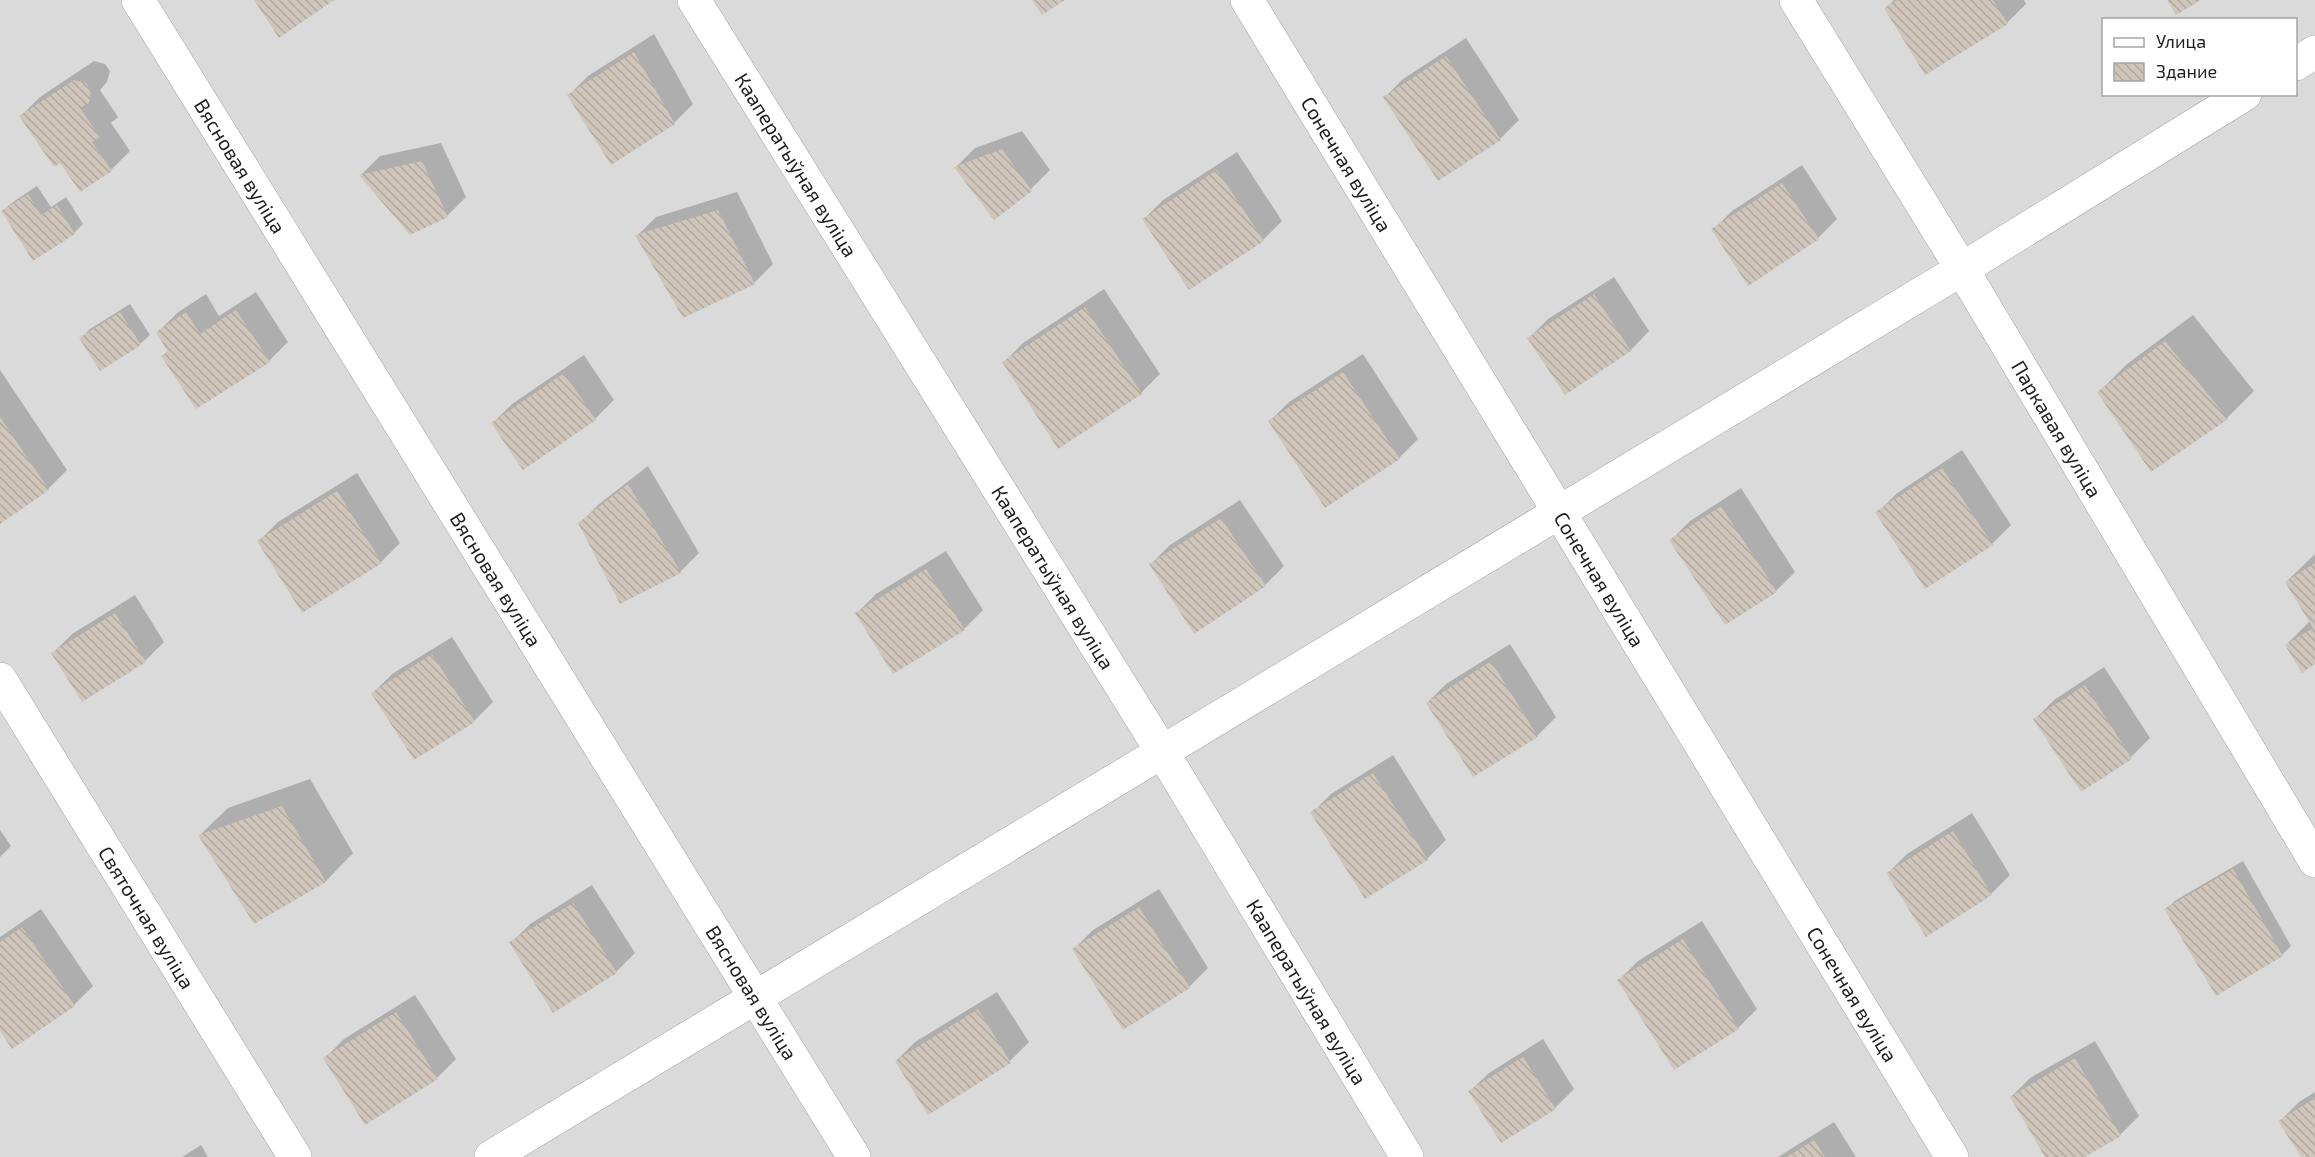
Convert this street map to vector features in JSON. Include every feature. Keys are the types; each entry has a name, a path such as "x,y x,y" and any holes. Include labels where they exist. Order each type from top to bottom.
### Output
{"street":[{"name":"Вясновая вуліца","path":"138,0 854,1157"},
{"name":"Кааператыўная вуліца","path":"694,0 1163,753 1407,1157"},
{"name":"Сонечная вуліца","path":"1246,0 1952,1157"},
{"name":"Паркавая вуліца","path":"1796,0 1962,269 2315,861"},
{"path":"2297,63 2315,52"},
{"path":"491,1157 1962,269 2242,96"},
{"name":"Святочная вуліца","path":"0,680 295,1157"}],"shaded area":[{"path":"0,0 2315,0 2315,1157 0,1157"}],"building":[{"path":"254,0 334,0 279,38"},
{"path":"1032,0 1065,0 1042,15"},
{"path":"1897,0 1993,0 2008,24 1925,75 1884,8"},
{"path":"2167,0 2201,0 2176,15"},
{"path":"634,52 675,124 611,165 567,95"},
{"path":"1446,56 1501,140 1438,181 1383,97"},
{"path":"74,80 86,83 91,91 89,103 80,108 100,137 92,142 112,171 80,192 60,163 54,167 19,116"},
{"path":"1002,149 1032,191 994,220 954,167"},
{"path":"422,161 448,217 410,235 359,175"},
{"path":"1217,170 1264,241 1189,290 1142,219"},
{"path":"1782,183 1819,239 1748,286 1711,229"},
{"path":"28,194 41,215 57,205 75,234 33,261 1,211"},
{"path":"718,210 755,284 683,318 635,235"},
{"path":"1594,294 1631,351 1565,395 1527,338"},
{"path":"1085,307 1142,394 1058,449 1002,362"},
{"path":"236,310 270,362 196,409 161,356 168,352 156,332 186,312 200,334"},
{"path":"120,312 141,345 100,371 79,338"},
{"path":"2165,341 2228,419 2151,472 2097,392"},
{"path":"1343,372 1400,459 1325,508 1268,421"},
{"path":"564,373 596,420 523,470 491,423"},
{"path":"0,417 49,490 0,524"},
{"path":"1942,468 1993,545 1925,589 1875,512"},
{"path":"628,484 681,573 620,604 578,523"},
{"path":"337,491 382,563 302,613 257,541"},
{"path":"1721,506 1777,592 1725,625 1669,540"},
{"path":"1221,518 1266,586 1194,634 1149,564"},
{"path":"2315,563 2315,664 2302,673 2285,645 2313,628 2285,582"},
{"path":"926,569 965,630 893,674 855,613"},
{"path":"115,613 146,662 82,702 51,653"},
{"path":"432,654 475,722 414,760 371,693"},
{"path":"1491,661 1538,737 1473,777 1426,703"},
{"path":"2085,685 2132,759 2081,792 2033,719"},
{"path":"1373,773 1428,860 1365,899 1310,812"},
{"path":"282,806 326,882 254,924 198,835"},
{"path":"1953,831 1992,895 1926,937 1886,873"},
{"path":"2233,869 2283,956 2216,996 2164,909"},
{"path":"573,903 617,973 553,1013 509,942"},
{"path":"1139,907 1190,988 1123,1030 1072,949"},
{"path":"22,927 75,1006 12,1049 0,1031 0,942"},
{"path":"1683,939 1739,1029 1674,1070 1617,980"},
{"path":"978,1009 1011,1063 928,1115 895,1061"},
{"path":"396,1012 438,1079 365,1125 323,1058"},
{"path":"1523,1057 1556,1109 1501,1143 1468,1091"},
{"path":"2075,1058 2121,1136 2085,1157 2045,1157 2010,1097"},
{"path":"2315,1098 2315,1157 2301,1157 2278,1121"},
{"path":"1814,1140 1825,1157 1787,1157"}]}
